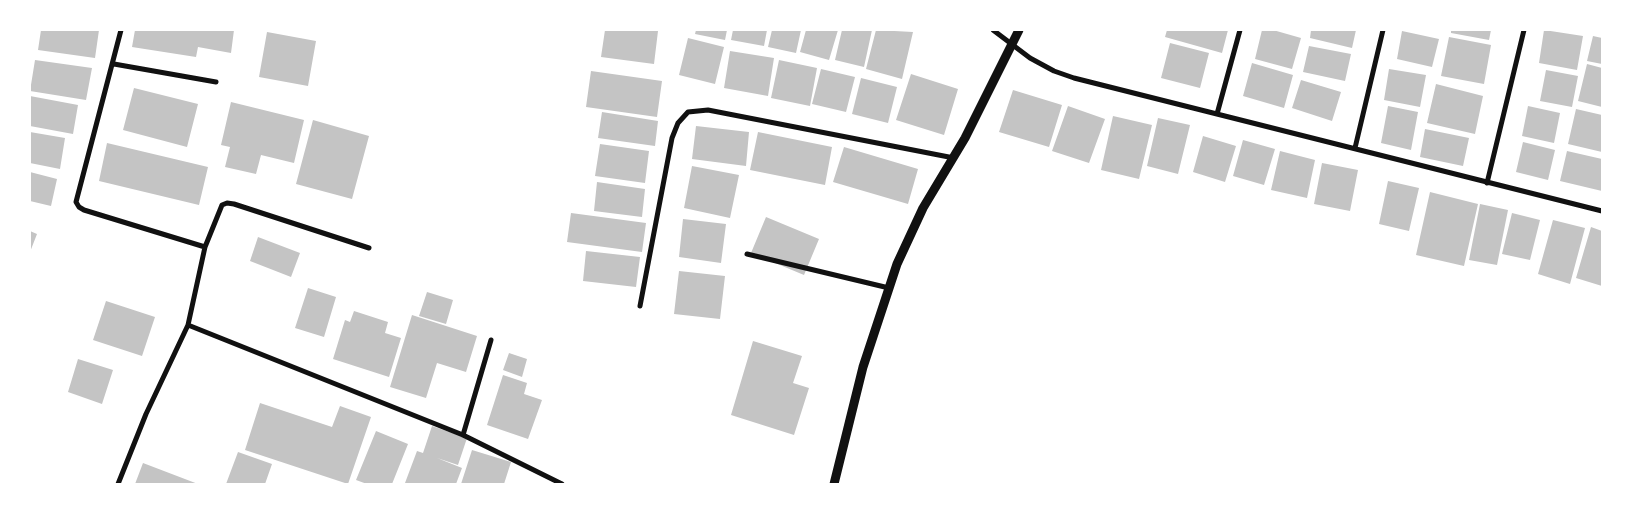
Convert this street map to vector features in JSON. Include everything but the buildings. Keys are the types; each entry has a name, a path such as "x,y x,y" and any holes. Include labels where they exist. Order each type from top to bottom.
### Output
{"street":[{"path":"121,30 114,64 76,202 78,207 205,248"},
{"path":"993,30 1012,42 1030,58 1061,74 1602,211"},
{"path":"834,484 863,367 889,288 910,233 954,158 1018,30"},
{"path":"1217,114 1240,30"},
{"path":"1355,148 1383,30"},
{"path":"1487,183 1524,30"},
{"path":"114,64 216,82"},
{"path":"640,306 672,138 678,123 688,112 708,110 954,158"},
{"path":"118,484 146,414 188,325 205,248 220,208 227,203 369,248"},
{"path":"747,254 889,288"},
{"path":"188,325 463,435 562,484"},
{"path":"463,435 491,340"}]}
